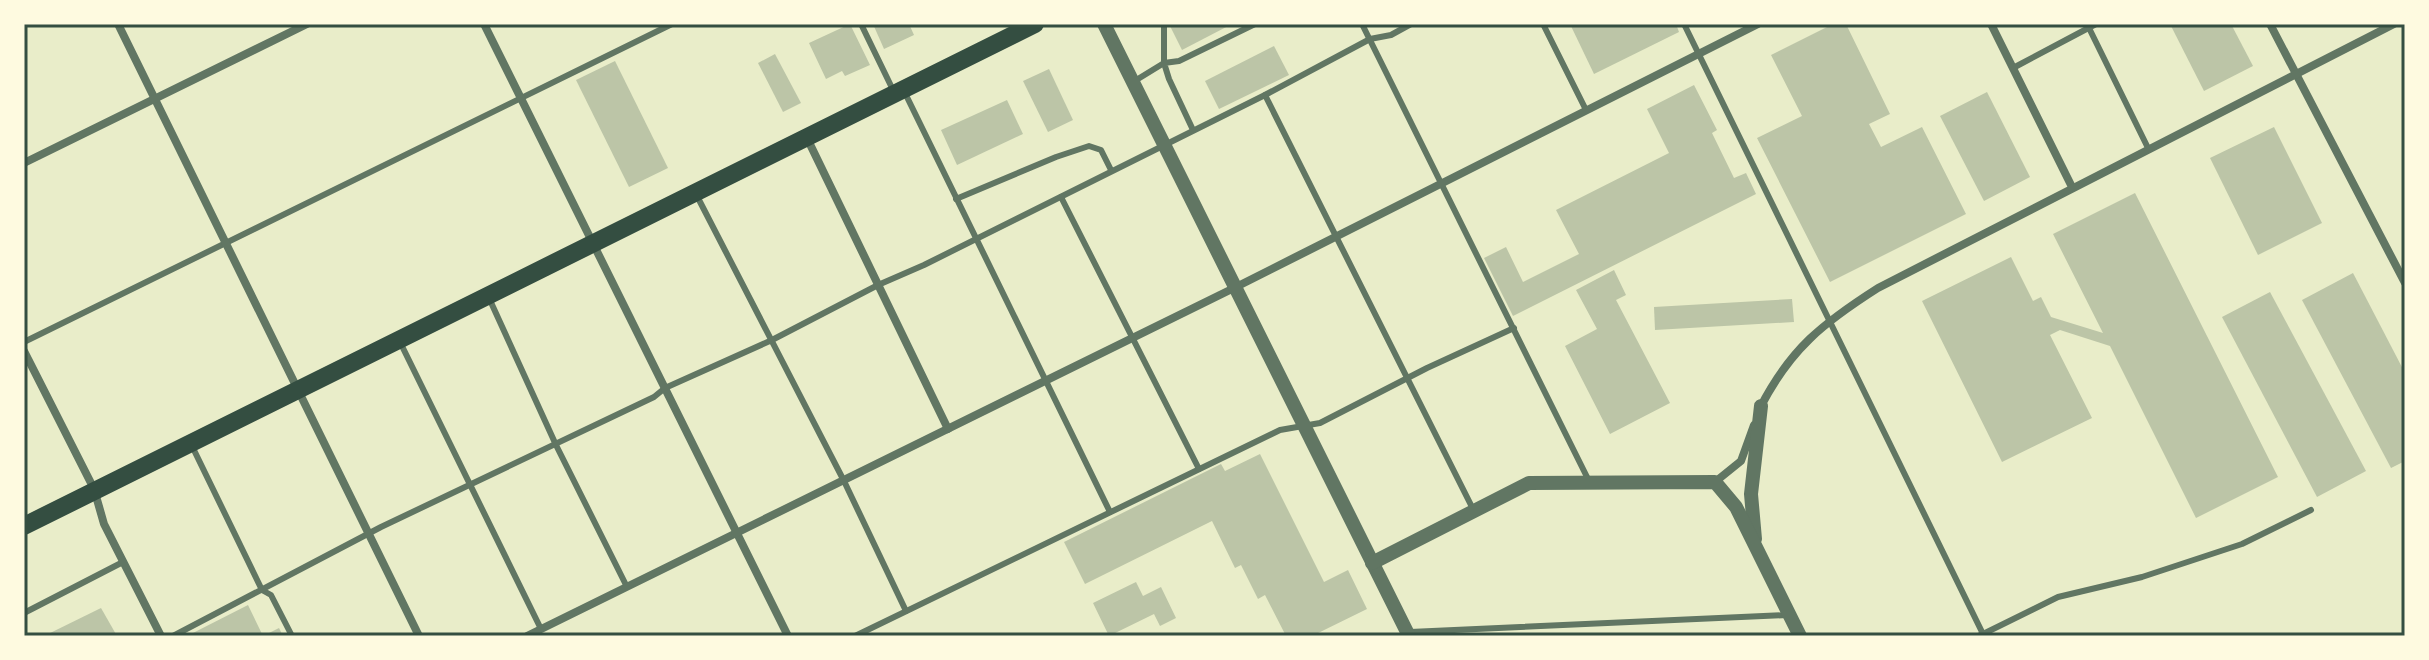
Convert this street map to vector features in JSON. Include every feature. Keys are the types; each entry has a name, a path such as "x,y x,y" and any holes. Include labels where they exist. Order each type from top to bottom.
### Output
{"main road":[{"path":"24,526 1035,24"}],"street":[{"path":"118,24 419,636"},
{"path":"24,163 307,24"},
{"path":"484,24 595,242 788,636"},
{"path":"1104,24 1408,634"},
{"path":"527,636 1234,288 1758,24"},
{"path":"1991,24 2072,187"},
{"path":"2270,24 2405,283"},
{"path":"1372,563 1529,483 1715,482 1741,461 1761,406 1792,354 1830,318 1878,288 2394,24"},
{"path":"806,138 948,429"},
{"path":"24,351 94,489 104,524 161,636"},
{"path":"1756,548 1751,494 1761,406"},
{"path":"1715,482 1736,507 1800,636"}],"lane":[{"path":"24,342 672,24"},
{"path":"861,24 956,199 1110,512"},
{"path":"1164,24 1164,63 1193,130"},
{"path":"1133,82 1164,63 1179,61 1255,24"},
{"path":"1362,24 1589,481"},
{"path":"173,636 381,527 924,265 1265,95 1370,39 1391,35 1411,24"},
{"path":"1543,24 1586,110"},
{"path":"1684,24 1830,318 1981,635 2058,597 2142,577 2242,544 2311,510"},
{"path":"2013,68 2093,26 2148,148"},
{"path":"1265,95 1474,511"},
{"path":"956,199 1089,146 1101,150 1111,170"},
{"path":"695,193 844,481 906,611"},
{"path":"1061,197 1199,469"},
{"path":"488,295 556,445 627,587"},
{"path":"855,636 1280,430 1320,423 1514,328"},
{"path":"398,339 541,629"},
{"path":"190,442 262,590 271,595 292,636"},
{"path":"24,613 123,562"},
{"path":"1408,634 1789,615"}],"building":[{"path":"850,24 870,65 845,76 842,71 826,79 809,43"},
{"path":"873,24 909,24 914,35 884,49"},
{"path":"1169,24 1232,24 1182,50"},
{"path":"1570,24 1676,24 1679,32 1594,74"},
{"path":"1833,24 1846,24 1890,114 1869,124 1881,147 1922,127 1966,214 1830,282 1757,138 1802,116 1771,55"},
{"path":"2170,24 2231,24 2253,66 2204,91"},
{"path":"1274,46 1289,75 1219,109 1205,81"},
{"path":"775,54 801,103 783,112 758,63"},
{"path":"615,61 668,168 629,187 576,80"},
{"path":"1049,69 1073,120 1048,132 1023,81"},
{"path":"1694,85 1717,130 1712,133 1734,178 1746,173 1756,194 1513,316 1484,258 1506,247 1523,282 1579,254 1556,210 1669,153 1647,109"},
{"path":"1987,92 2030,177 1984,201 1940,116"},
{"path":"1007,100 1023,134 957,165 941,130"},
{"path":"2274,127 2322,223 2258,255 2210,158"},
{"path":"2135,193 2278,477 2196,518 2110,346 2060,330 2050,335 2092,418 2002,462 1922,301 2011,257 2033,301 2041,297 2051,317 2103,333 2053,234"},
{"path":"1614,270 1626,295 1616,300 1670,403 1610,434 1565,346 1597,329 1576,290"},
{"path":"2353,273 2405,373 2405,461 2391,468 2302,300"},
{"path":"2270,292 2366,471 2317,497 2222,317"},
{"path":"1792,299 1794,322 1655,330 1654,307"},
{"path":"1260,454 1324,582 1348,570 1367,609 1312,636 1286,636 1265,595 1258,599 1241,565 1235,568 1212,521 1085,584 1064,542 1221,464 1225,471"},
{"path":"1136,582 1143,596 1161,587 1176,618 1160,626 1154,614 1109,636 1093,603"},
{"path":"248,605 263,636 192,636 191,634"},
{"path":"101,608 117,636 44,636"},
{"path":"279,628 283,636 263,636"}]}
